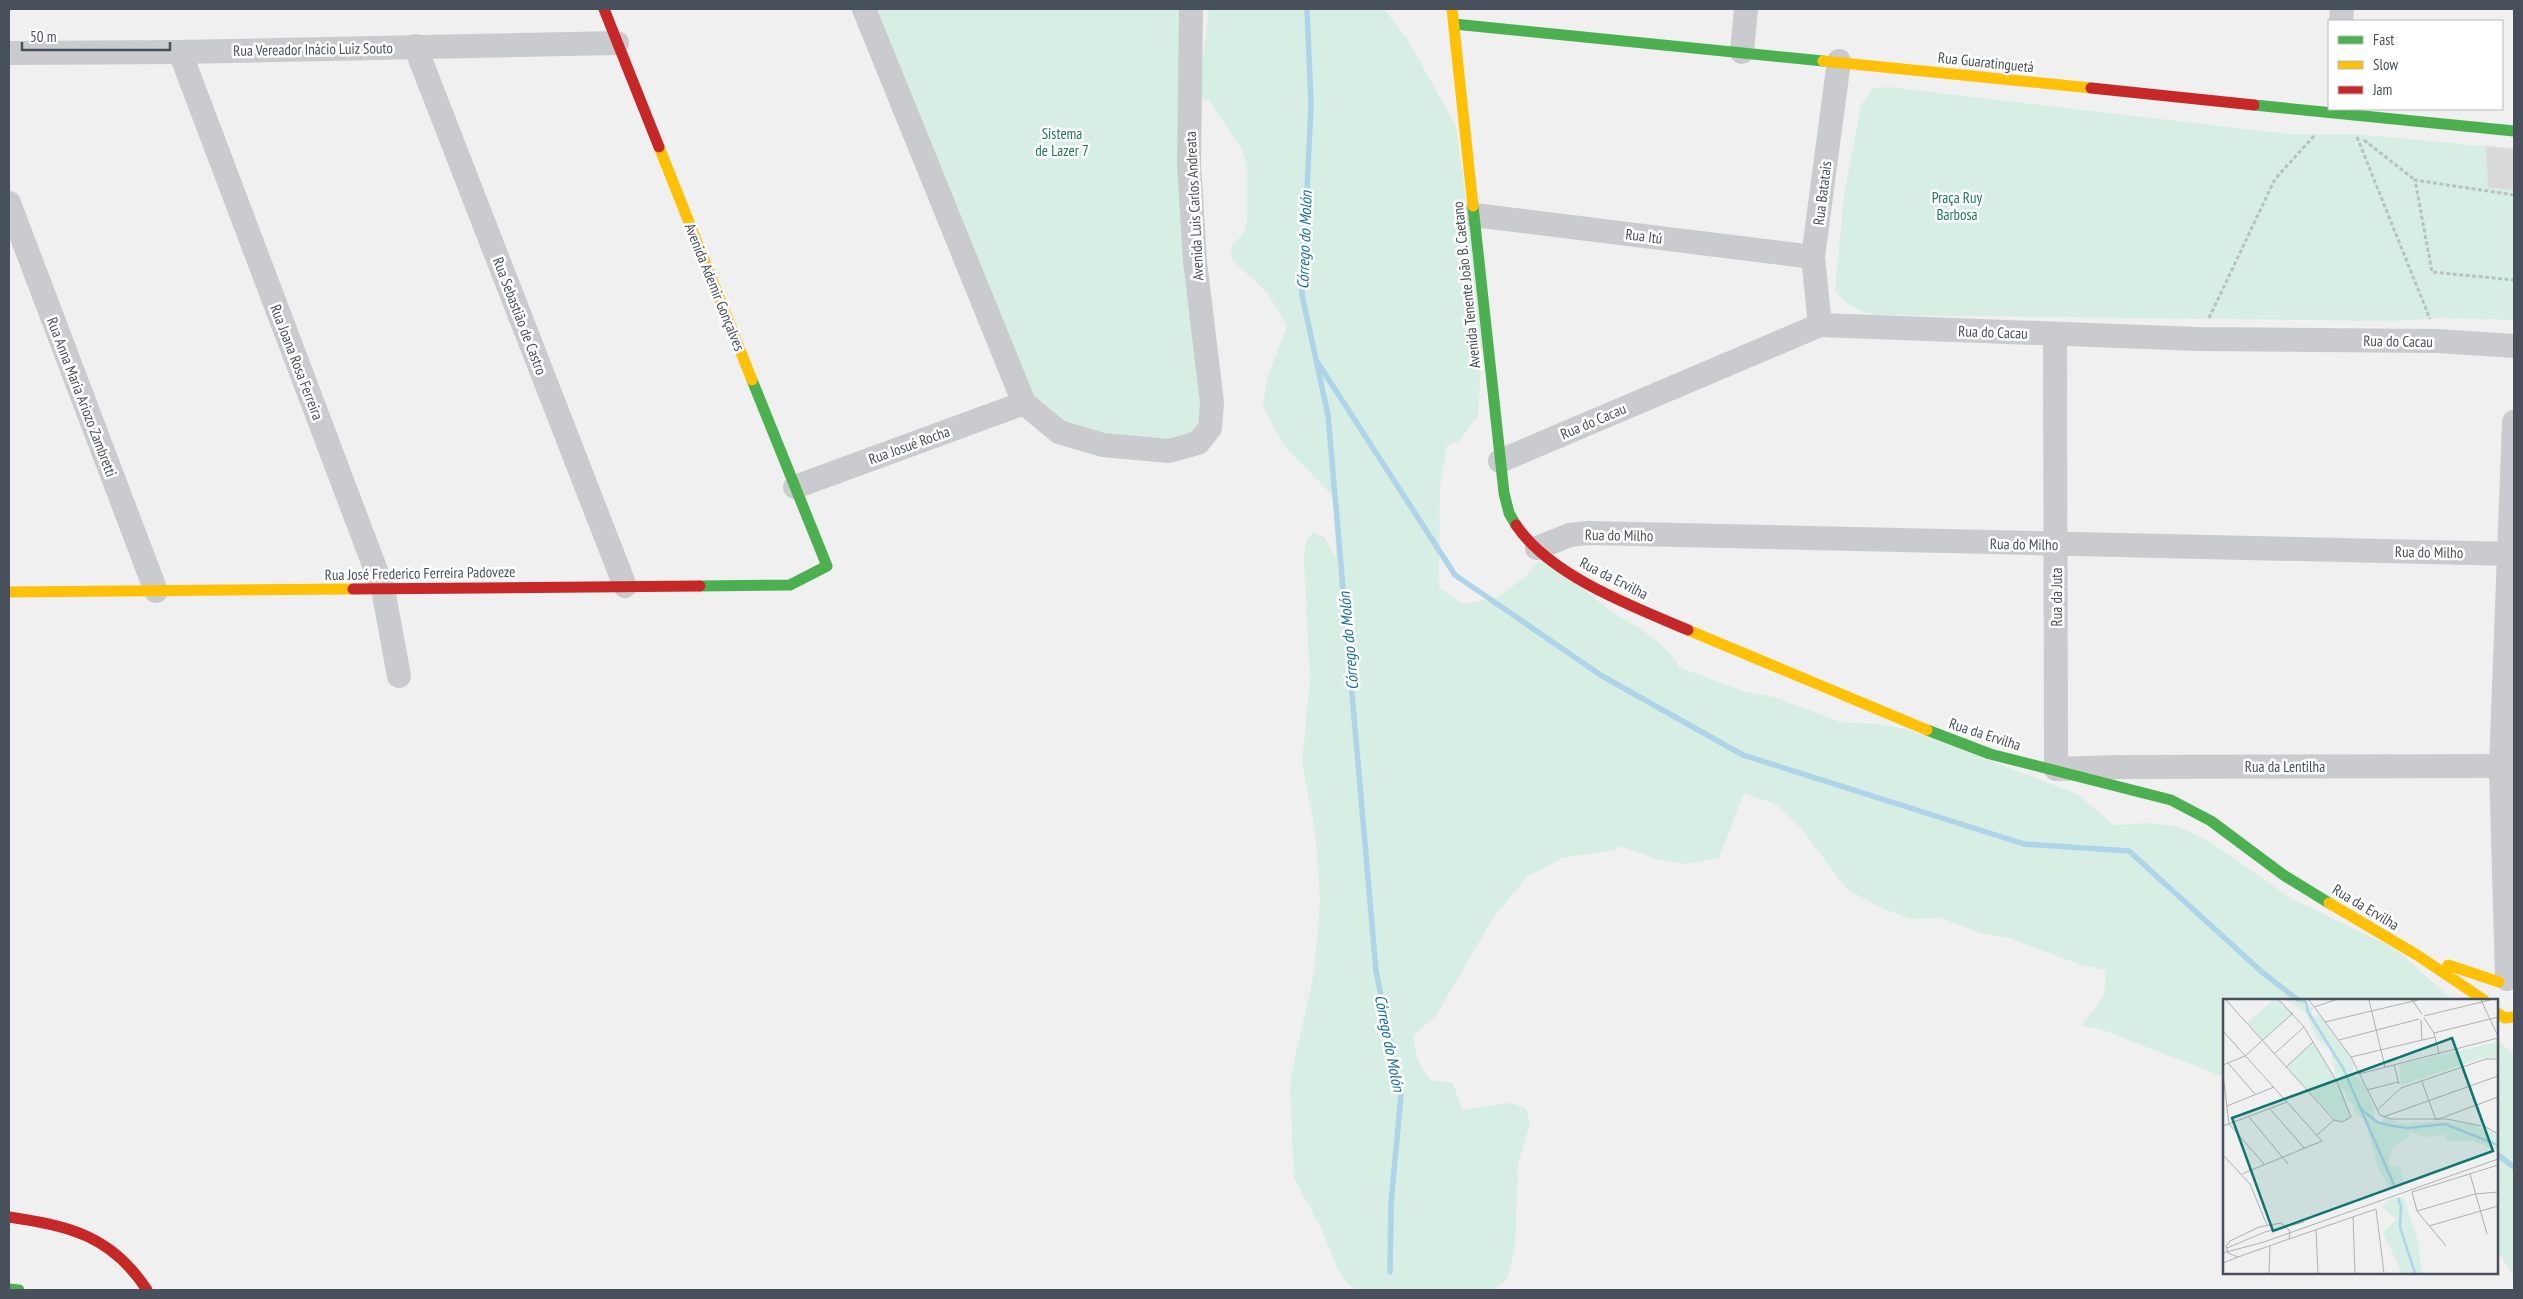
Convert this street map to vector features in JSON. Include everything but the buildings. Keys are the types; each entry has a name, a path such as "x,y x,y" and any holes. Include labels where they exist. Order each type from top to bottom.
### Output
{"street":[{"name":"Avenida Ademir Gonçalves","path":"604,9 827,566"},
{"path":"864,9 1024,403"},
{"name":"Avenida Luis Carlos Andreata","path":"1024,403 1059,432 1103,445 1169,451 1198,443 1210,428 1212,403 1195,261 1190,174 1191,9"},
{"name":"Avenida Tenente João B. Caetano","path":"1452,9 1504,493 1512,520 1537,548"},
{"path":"1742,52 1746,9"},
{"name":"Rua Guaratinguetá","path":"1454,24 1839,61 2514,131"},
{"name":"Rua Vereador Inácio Luiz Souto","path":"9,53 180,52 617,43"},
{"name":"Rua Sebastião de Castro","path":"415,46 625,586"},
{"name":"Rua Joana Rosa Ferreira","path":"180,52 383,589 399,676"},
{"name":"Rua Batatais","path":"1820,325 1813,256 1839,61"},
{"name":"Rua Anna Maria Ariozo Zambretti","path":"9,203 156,591"},
{"name":"Rua Itú","path":"1474,215 1813,256"},
{"name":"Rua do Cacau","path":"1500,461 1820,325 2199,339 2438,341 2514,346"},
{"name":"Rua da Juta","path":"2055,334 2056,769"},
{"name":"Rua Josué Rocha","path":"795,487 1024,403"},
{"path":"2490,999 2491,992 2507,980 2508,766 2514,422"},
{"name":"Rua do Milho","path":"1537,548 1570,535 1588,534 2512,554"},
{"name":"Rua da Ervilha","path":"1537,548 1567,571 1609,596 1931,732 1990,754 2056,769 2171,800 2211,821 2285,876 2417,954 2483,999"},
{"name":"Rua José Frederico Ferreira Padoveze","path":"9,592 790,585 827,566"},
{"name":"Rua da Lentilha","path":"2056,769 2118,767 2508,766"},
{"name":"Rua da Ervilha","path":"2417,954 2507,980"},
{"path":"2498,1014 2506,1018 2514,1017"},
{"path":"9,1217 52,1226 106,1245 130,1266 147,1290"},
{"path":"9,1289 19,1290"}],"path":[{"path":"2199,339 2275,178 2334,111"},
{"path":"2438,341 2355,134 2414,180 2514,195"},
{"path":"2414,180 2432,272 2514,280"}],"green space":[{"name":"Sistema de Lazer 7","path":"864,9 1187,9 1192,82 1204,51 1209,9 1384,9 1408,40 1456,126 1483,326 1478,416 1459,441 1447,445 1440,487 1439,588 1464,604 1498,597 1525,577 1546,553 1607,608 1657,641 1673,657 1679,667 1745,692 1774,697 1840,722 1877,724 1907,729 2077,794 2114,825 2152,823 2179,827 2209,841 2292,899 2396,949 2451,999 2223,999 2223,1077 2100,1029 2081,1026 2104,996 2106,970 2081,965 2009,938 1980,933 1942,918 1910,919 1877,906 1846,888 1800,827 1777,805 1744,793 1719,858 1685,864 1656,859 1621,846 1615,850 1562,858 1527,877 1493,918 1436,1016 1414,1035 1416,1054 1423,1070 1431,1080 1453,1083 1462,1110 1511,1103 1526,1108 1530,1123 1518,1164 1515,1248 1507,1280 1493,1290 1360,1290 1349,1285 1338,1270 1322,1230 1294,1178 1290,1080 1314,974 1320,900 1315,830 1302,763 1310,679 1304,560 1306,541 1313,532 1325,538 1336,558 1335,498 1285,447 1263,407 1267,378 1287,326 1267,292 1232,260 1231,246 1243,234 1247,221 1247,167 1241,148 1209,101 1194,95 1206,348 1198,443 1103,445 1024,403"},
{"name":"Praça Ruy Barbosa","path":"1888,87 2288,134 2355,134 2514,149 2514,320 2439,318 2396,321 1874,315 1863,311 1852,306 1835,291 1844,196 1861,105 1872,89"},
{"path":"2498,1041 2514,1054 2514,1276 2498,1252"}],"waterway":[{"name":"Córrego do Molón","path":"1307,9 1311,105 1302,295 1328,415 1376,971 1401,1095 1391,1203 1390,1272"},
{"path":"1318,363 1455,575 1602,676 1743,755 2024,844 2129,851 2262,972 2297,999"},
{"path":"2498,1155 2514,1167"}],"traffic: fast":[{"path":"1454,24 1823,61"},
{"path":"2254,105 2514,131"},
{"path":"1473,206 1504,493 1509,513 1516,525"},
{"path":"700,586 790,585 827,566 752,380"},
{"path":"1927,730 1990,754 2171,800 2211,821 2285,876 2329,903"},
{"path":"9,1289 19,1290"}],"traffic: slow":[{"path":"1452,9 1473,206"},
{"path":"1823,61 2091,88"},
{"path":"659,147 752,380"},
{"path":"9,592 353,589"},
{"path":"1688,630 1927,730"},
{"path":"2329,903 2417,955 2483,999"},
{"path":"2448,965 2499,982"},
{"path":"2498,1014 2505,1018 2514,1017"}],"traffic: jam":[{"path":"604,9 659,147"},
{"path":"2091,88 2254,105"},
{"path":"1516,525 1531,543 1571,575 1619,600 1688,630"},
{"path":"353,589 700,586"},
{"path":"9,1217 51,1225 88,1237 119,1257 134,1272 147,1290"}]}
